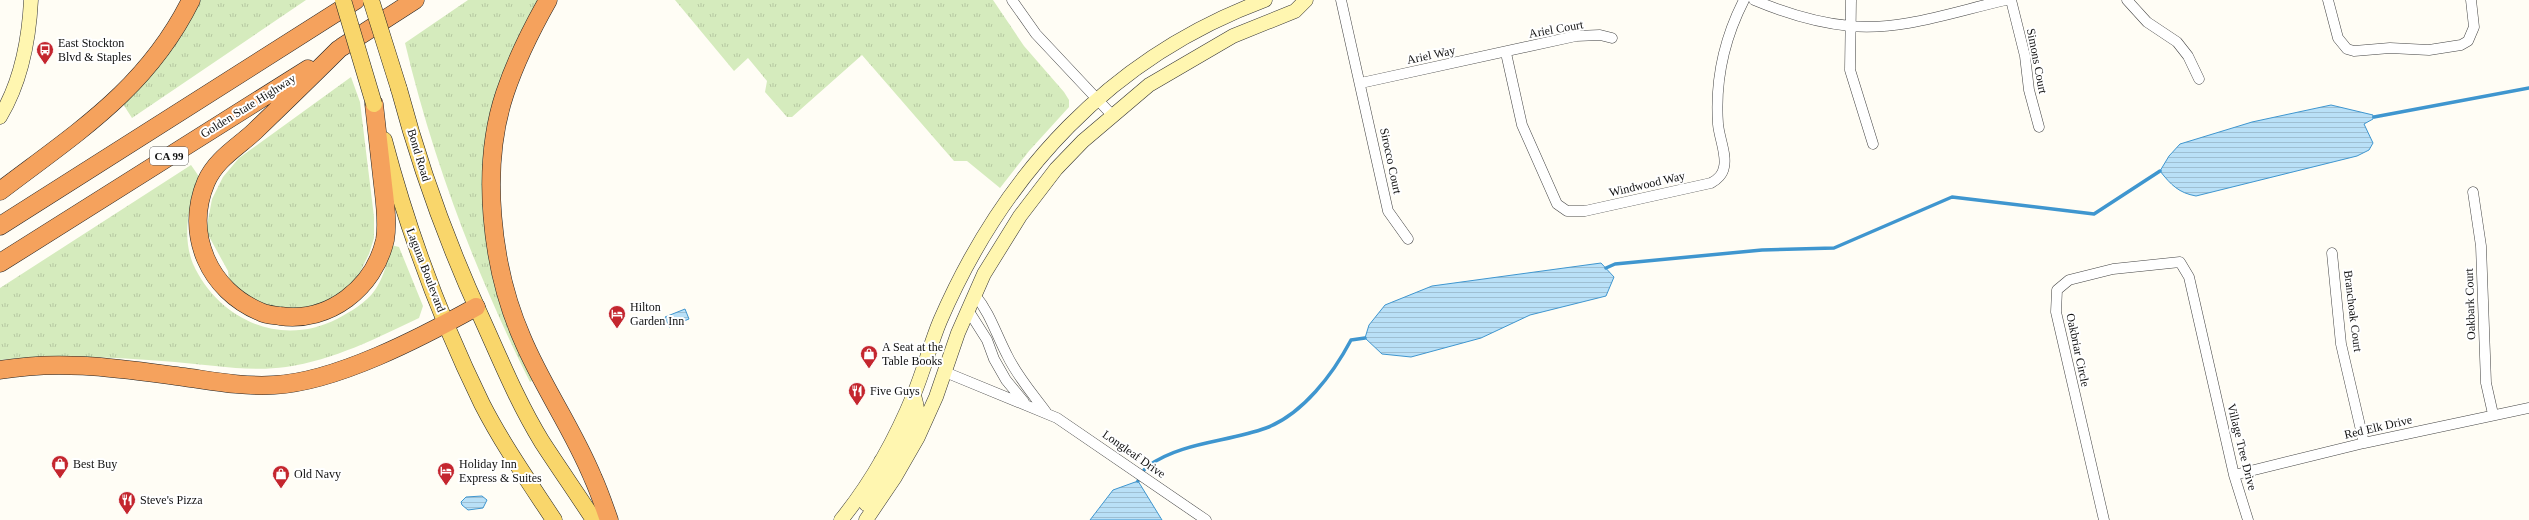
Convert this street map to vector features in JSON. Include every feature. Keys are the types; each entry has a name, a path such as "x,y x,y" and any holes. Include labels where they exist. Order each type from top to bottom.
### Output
{"highway":[{"path":"0,190 119,99 155,58 191,0"},
{"name":"CA 99","path":"0,226 356,0"},
{"name":"Golden State Highway","path":"0,263 415,0"},
{"path":"548,0 524,42 505,94 493,148 492,212 502,276 521,337 593,477 609,520"},
{"path":"339,49 253,133 225,155 206,181 197,212 199,244 212,274 234,298 262,313 294,318 320,313 353,295 374,270 385,239 385,220 374,104"},
{"path":"0,370 74,365 210,381 274,385 328,375 446,323 476,306"}],"main road":[{"name":"Laguna Boulevard","path":"343,0 374,104 396,188 446,323 483,404 508,450 554,520"},
{"name":"Bond Road","path":"371,0 428,186 476,306"},
{"path":"476,306 517,396 542,441 594,520"}],"street":[{"path":"0,117 13,91 24,54 31,0"},
{"path":"1012,0 1036,34 1112,115"},
{"path":"846,517 881,461 914,395 940,323 968,261 981,238 1010,194 1040,155 1096,99 1134,69 1179,40 1228,15 1265,0"},
{"path":"866,520 895,477 918,437 945,372 974,295 996,255 1028,205 1062,164 1112,115 1149,85 1180,65 1239,33 1295,11 1306,0"},
{"name":"Sirocco Court","path":"1341,0 1361,83 1388,210 1408,239"},
{"name":"Windwood Way","path":"1506,53 1524,132 1553,196 1561,208 1567,211 1585,211 1711,183 1718,179 1724,167 1717,103 1720,69 1729,34 1744,0"},
{"path":"1754,0 1794,15 1851,26 1905,23 2006,0"},
{"path":"1851,0 1850,70 1873,144"},
{"name":"Simons Court","path":"2011,0 2025,56 2029,90 2039,127"},
{"path":"2127,0 2147,22 2177,42 2188,56 2199,80"},
{"path":"2328,0 2338,38 2347,49 2354,51 2390,48 2429,50 2462,45 2468,41 2474,27 2471,0"},
{"name":"Ariel Court","path":"1506,53 1576,36 1600,35 1612,38"},
{"name":"Ariel Way","path":"1361,83 1506,53"},
{"name":"Oakbark Court","path":"2473,192 2480,246 2486,383 2493,414"},
{"name":"Branchoak Court","path":"2332,253 2341,344 2364,443"},
{"name":"Oakbriar Circle","path":"2104,520 2056,312 2057,290 2069,280 2113,269 2180,262 2189,277 2212,381"},
{"name":"Longleaf Drive","path":"974,295 995,328 1017,373 1046,412"},
{"name":"Longleaf Drive","path":"968,310 987,340 1006,380 1027,404"},
{"name":"Longleaf Drive","path":"945,372 1046,412 1125,463 1206,520"},
{"name":"Village Tree Drive","path":"2212,381 2234,475 2248,520"},
{"path":"895,477 894,464 918,413 914,395"},
{"name":"Red Elk Drive","path":"2234,475 2364,443 2493,414 2529,408"},
{"path":"863,520 863,509 884,476 885,471 881,461"}],"green space":[{"path":"199,0 306,0 132,118 123,104"},
{"path":"468,0 541,0 486,148 483,201 490,258 535,379 530,382 492,300 458,216 429,131 405,43"},
{"path":"675,0 993,0 1024,46 1064,92 1069,100 1069,107 1029,151 1000,188 967,161 954,161 862,55 792,117 787,117 765,92 767,81 748,58 734,71"},
{"path":"351,77 360,102 374,217 374,238 369,254 359,274 348,288 315,307 277,309 258,303 229,282 228,271 206,231 212,199 223,177 239,158"},
{"path":"191,165 200,178 192,198 188,220 187,232 190,254 193,264 204,283 218,300 235,313 253,323 273,329 294,330 315,327 337,319 362,303 375,290 383,274 391,245 399,247 423,306 419,318 338,354 304,364 286,367 259,369 230,368 153,360 88,357 44,357 0,360 0,288"}],"water":[{"path":"2331,105 2373,115 2373,119 2364,124 2373,143 2369,150 2357,156 2196,196 2185,193 2176,188 2160,171 2169,156 2180,144 2252,122"},
{"path":"1601,263 1614,277 1606,296 1530,315 1481,338 1411,357 1382,354 1365,338 1369,325 1385,305 1432,286"},
{"path":"685,309 689,319 669,327 665,317"},
{"path":"1138,481 1162,520 1090,520 1113,490"},
{"path":"482,496 487,500 483,508 468,510 462,505 461,502 466,497"}],"waterway":[{"path":"2374,117 2529,88"},
{"path":"1606,268 1615,264 1762,250 1834,248 1952,197 2094,214 2160,171"},
{"path":"1138,481 1146,467 1175,452 1205,443 1251,433 1280,422 1316,392 1344,353 1351,340 1365,338"}],"place":[{"name":"East Stockton Blvd & Staples","path":"45,65"},
{"name":"Hilton Garden Inn","path":"617,329"},
{"name":"A Seat at the Table Books","path":"869,369"},
{"name":"Five Guys","path":"857,406"},
{"name":"Best Buy","path":"60,479"},
{"name":"Holiday Inn Express & Suites","path":"446,486"},
{"name":"Old Navy","path":"281,489"},
{"name":"Steve's Pizza","path":"127,515"}]}
